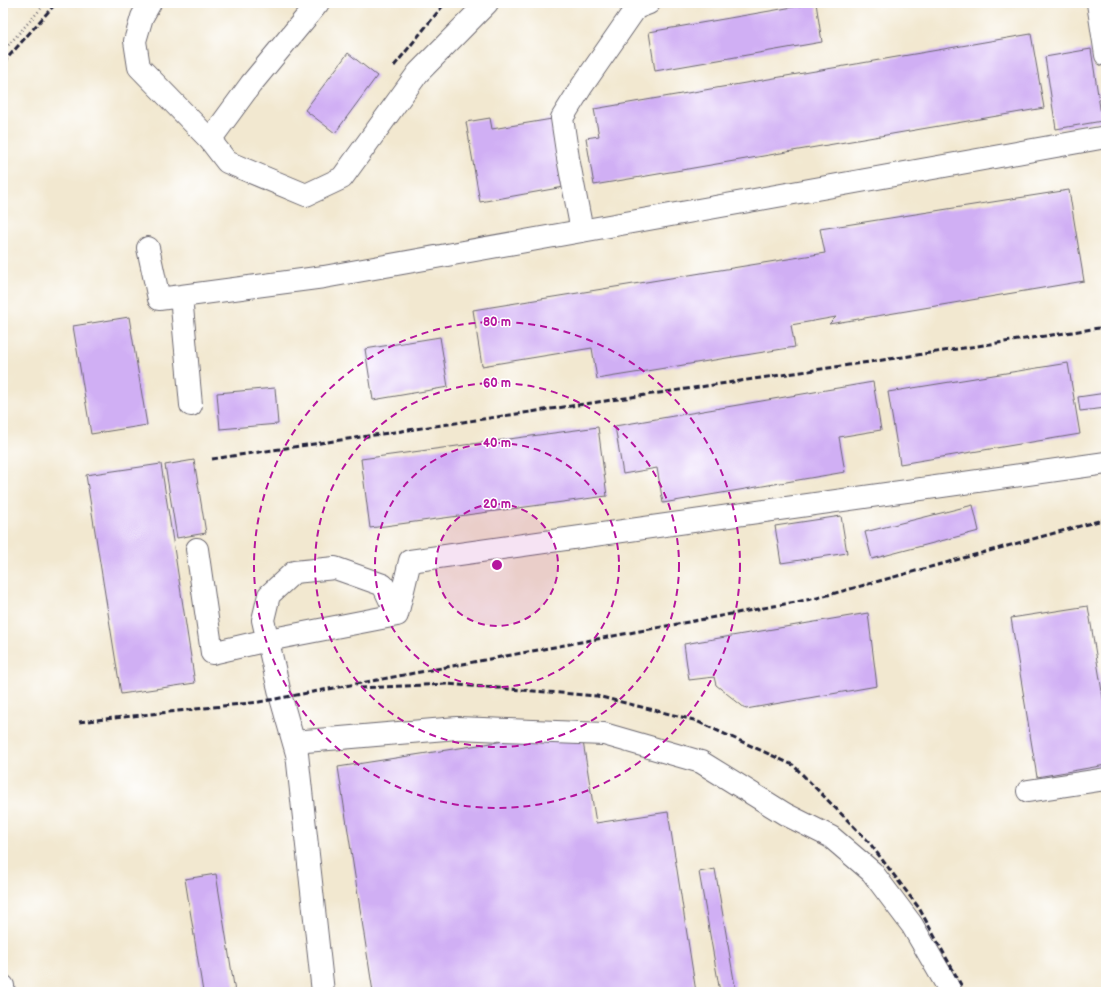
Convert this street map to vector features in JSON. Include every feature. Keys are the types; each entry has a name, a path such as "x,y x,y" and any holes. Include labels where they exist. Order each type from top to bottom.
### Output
{"street":[{"path":"150,3 142,17 135,41 139,68 210,140 227,162 306,195 342,178 418,73 487,3"},
{"path":"210,140 251,84 318,3"},
{"path":"582,231 562,118 582,86 636,8 649,3"},
{"path":"1098,3 1106,55"},
{"path":"148,248 159,299 324,277 1106,137"},
{"path":"181,296 190,405"},
{"path":"397,615 410,561 1106,463"},
{"path":"197,550 212,653 268,640 397,615"},
{"path":"323,992 297,754 281,698 263,620 269,595 294,572 335,568 383,585 397,615"},
{"path":"294,742 457,728 604,734 701,762 785,814 831,837 872,872 912,925 951,992"},
{"path":"1028,791 1106,779"},
{"path":"3,986 4,992"}],"path":[{"path":"3,51 46,3"}],"building":[{"path":"816,3 822,42 655,71 649,32"},
{"path":"1031,34 1044,108 594,185 586,138 599,136 594,109"},
{"path":"1091,49 1102,121 1056,129 1045,57"},
{"path":"348,53 377,76 335,133 305,110"},
{"path":"490,118 492,129 552,119 564,187 480,202 466,122"},
{"path":"1069,190 1084,281 829,324 836,317 791,325 795,347 597,379 592,348 482,366 473,310 825,253 820,229"},
{"path":"129,317 147,425 91,434 73,326"},
{"path":"440,337 448,387 373,400 365,349"},
{"path":"1068,363 1080,434 900,464 888,392"},
{"path":"873,382 881,430 839,437 845,472 663,503 657,468 623,474 615,426"},
{"path":"275,388 278,424 220,429 217,393"},
{"path":"1106,393 1106,408 1080,411 1078,397"},
{"path":"598,427 607,496 370,528 361,459"},
{"path":"194,460 206,533 177,538 165,465"},
{"path":"161,464 195,683 121,694 86,475"},
{"path":"973,505 979,531 872,559 865,532"},
{"path":"841,516 847,553 781,563 775,526"},
{"path":"1088,606 1106,716 1106,765 1037,777 1011,618"},
{"path":"868,613 877,686 746,709 716,685 714,677 689,680 684,644"},
{"path":"581,729 596,823 668,812 696,992 373,992 338,767"},
{"path":"715,869 736,992 720,992 699,872"},
{"path":"216,874 235,992 203,992 185,879"}],"railway":[{"path":"3,63 56,3"},
{"path":"394,66 445,3"},
{"path":"212,459 1106,327"},
{"path":"79,722 259,702 817,598 1106,519"},
{"path":"360,688 447,684 597,696 694,720 793,765 868,841 919,908 965,992"}]}
